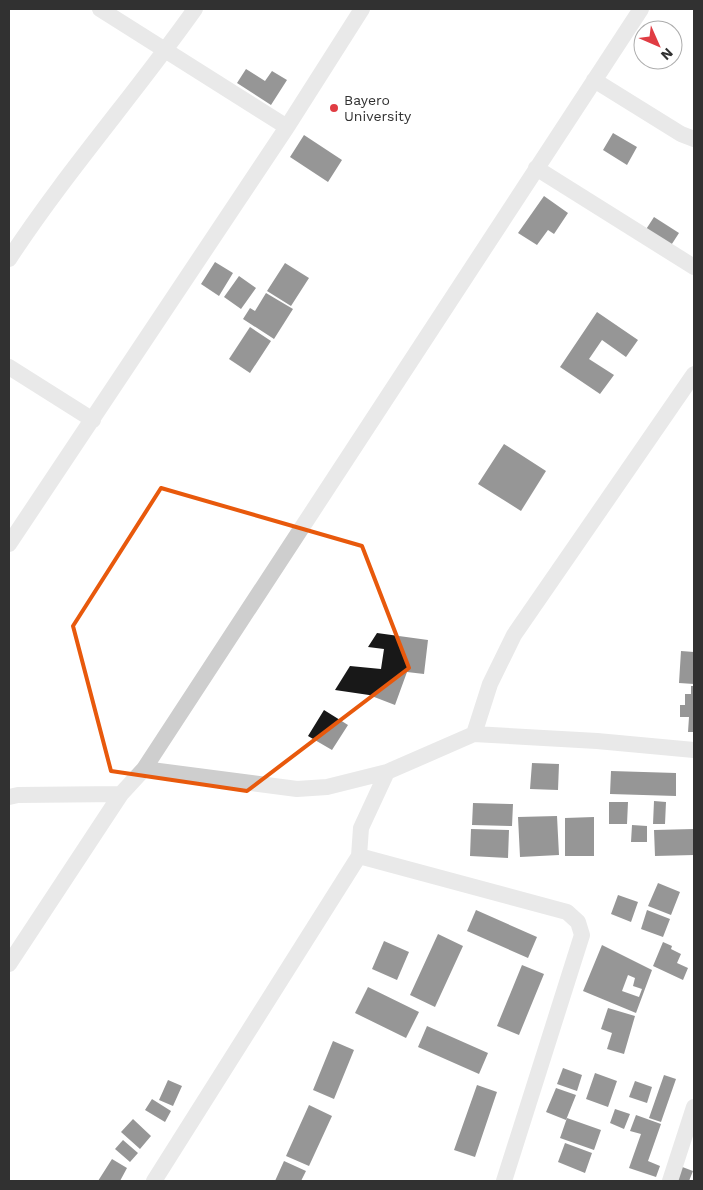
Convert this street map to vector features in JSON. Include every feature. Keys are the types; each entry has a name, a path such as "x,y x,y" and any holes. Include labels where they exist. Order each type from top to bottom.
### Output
{"street":[{"path":"100,9 287,127"},
{"path":"9,260 64,180 166,50 195,9"},
{"path":"9,544 287,127 362,9"},
{"path":"9,964 121,794 144,769 641,9"},
{"path":"594,80 681,134 694,139"},
{"path":"536,168 694,267"},
{"path":"9,367 93,420"},
{"path":"474,734 490,684 514,635 694,374"},
{"path":"144,769 297,789 327,787 387,772 474,734 597,740 694,750"},
{"path":"154,1181 359,856 360,828 387,772"},
{"path":"9,796 121,794"},
{"path":"359,856 568,912 578,922 582,935 504,1181"},
{"path":"670,1181 694,1106"}],"highlighted area":[{"path":"161,488 362,546 409,668 247,791 111,771 73,626"}],"building":[{"path":"246,69 265,81 272,71 287,80 271,105 237,83"},
{"path":"613,133 637,147 627,165 603,150"},
{"path":"304,135 342,160 328,182 290,157"},
{"path":"544,196 568,213 554,234 548,230 537,245 518,233"},
{"path":"654,217 679,233 668,250 643,234"},
{"path":"215,262 233,273 219,296 201,284"},
{"path":"285,263 309,278 291,306 267,291"},
{"path":"239,276 256,288 241,309 224,297"},
{"path":"266,293 293,309 274,339 243,319 250,308 255,311"},
{"path":"597,312 638,340 626,357 602,340 589,359 614,375 600,394 560,367"},
{"path":"250,327 271,341 250,373 229,359"},
{"path":"504,444 546,471 521,511 478,484"},
{"path":"377,633 428,640 424,674 407,672 395,705 369,695 335,690 350,666 381,669 384,649 368,647"},
{"path":"681,651 694,652 694,684 679,683"},
{"path":"691,686 694,686 694,732 688,732 689,717 680,717 680,705 685,705 685,694 691,694"},
{"path":"324,710 348,725 332,750 308,736"},
{"path":"532,763 559,764 558,790 530,789"},
{"path":"611,771 676,773 676,796 610,794"},
{"path":"654,801 666,802 665,824 653,824"},
{"path":"609,802 628,802 627,824 609,824"},
{"path":"473,803 513,804 512,826 472,825"},
{"path":"557,816 559,855 520,857 518,817"},
{"path":"594,817 594,856 565,856 565,818"},
{"path":"632,825 647,826 647,842 631,842"},
{"path":"471,829 509,830 508,858 470,856"},
{"path":"694,829 694,855 655,856 654,830"},
{"path":"658,883 680,892 671,915 648,906"},
{"path":"618,895 638,902 631,922 611,914"},
{"path":"476,910 537,937 528,958 467,931"},
{"path":"647,910 670,919 663,937 641,929"},
{"path":"438,934 463,946 435,1007 410,995"},
{"path":"384,941 409,952 397,980 372,969"},
{"path":"663,942 672,946 671,949 681,954 677,963 688,968 683,980 653,966"},
{"path":"602,945 652,970 636,1013 583,991","holes":["628,975 635,978 633,986 642,989 639,997 622,991"]},
{"path":"522,965 544,974 519,1035 497,1026"},
{"path":"368,987 419,1012 406,1038 355,1013"},
{"path":"608,1008 635,1016 624,1054 607,1049 612,1033 601,1029"},
{"path":"427,1026 488,1053 479,1074 418,1047"},
{"path":"333,1041 354,1050 334,1099 313,1090"},
{"path":"563,1068 582,1075 577,1091 557,1084"},
{"path":"595,1073 617,1081 608,1107 586,1099"},
{"path":"664,1075 676,1079 661,1122 649,1118"},
{"path":"168,1080 182,1086 173,1106 159,1100"},
{"path":"635,1081 652,1087 647,1103 629,1097"},
{"path":"477,1085 497,1092 475,1157 454,1150"},
{"path":"556,1088 576,1095 566,1120 546,1112"},
{"path":"152,1099 171,1111 165,1122 145,1110"},
{"path":"309,1105 332,1116 309,1166 286,1156"},
{"path":"615,1109 630,1114 624,1129 610,1123"},
{"path":"636,1115 661,1124 648,1161 660,1166 656,1177 629,1168 641,1134 630,1131"},
{"path":"567,1118 601,1130 594,1150 560,1138"},
{"path":"133,1119 151,1136 140,1149 121,1132"},
{"path":"123,1140 138,1153 130,1162 115,1149"},
{"path":"565,1143 592,1153 585,1173 558,1162"},
{"path":"112,1159 127,1168 120,1181 98,1181"},
{"path":"284,1161 306,1171 301,1181 275,1181"},
{"path":"677,1165 693,1171 689,1181 671,1181"}],"place":[{"name":"Bayero University","path":"334,108"}]}
